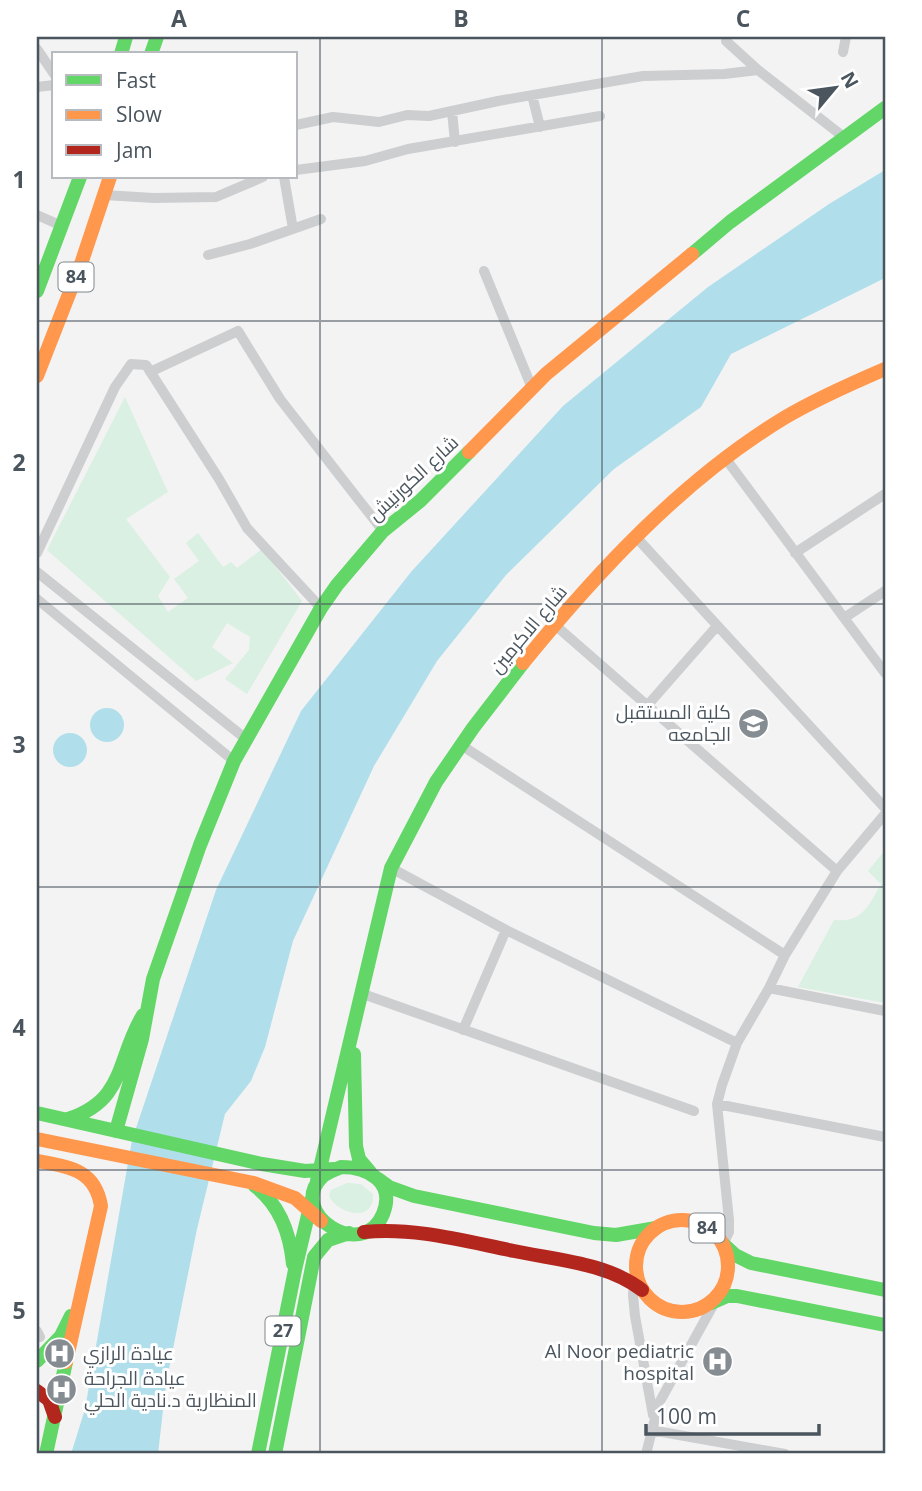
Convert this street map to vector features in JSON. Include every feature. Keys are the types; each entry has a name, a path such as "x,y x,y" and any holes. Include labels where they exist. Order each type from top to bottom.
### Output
{"street":[{"path":"843,52 846,37"},
{"path":"726,41 758,70 845,138"},
{"path":"37,48 52,71"},
{"path":"298,125 333,117 379,122 407,116 429,116 532,94 643,76 724,74 758,70"},
{"path":"532,94 540,127"},
{"name":"شارع الكورنيش","path":"146,1011 157,967 200,845 234,761 321,608 337,585 383,531 420,501 546,374 730,222 885,108"},
{"path":"452,111 455,142"},
{"path":"298,170 365,161 408,149 600,116"},
{"name":"84","path":"37,291 80,178"},
{"name":"84","path":"37,376 82,261 110,178"},
{"path":"104,194 154,198 216,197 260,178"},
{"path":"284,178 293,229"},
{"path":"37,215 62,226"},
{"path":"208,254 250,244 321,219"},
{"path":"484,271 532,388"},
{"path":"150,372 238,331 280,399 383,531"},
{"path":"37,553 115,387 131,364 146,365 247,528 321,608"},
{"name":"شارع الاكرمين","path":"318,1185 391,868 410,827 483,712 555,625 636,537 726,459 793,412 822,396 885,369"},
{"path":"726,459 885,673"},
{"path":"795,553 885,494"},
{"path":"636,537 885,808"},
{"path":"37,572 246,739"},
{"path":"844,618 885,592"},
{"path":"37,599 234,761"},
{"path":"555,625 837,871"},
{"path":"646,707 717,626"},
{"path":"461,745 785,955"},
{"path":"723,1244 729,1232 729,1220 717,1104 737,1043 785,955 837,871 885,814"},
{"path":"391,868 506,930 737,1043"},
{"path":"463,1030 506,930"},
{"path":"769,988 885,1012"},
{"path":"363,993 694,1111"},
{"path":"68,1119 82,1116 105,1101 112,1091 134,1030 146,1011"},
{"path":"122,1133 146,1011"},
{"name":"شارع الاكرمين","path":"354,1032 356,1146 359,1159 374,1175"},
{"path":"717,1104 885,1137"},
{"name":"84","path":"37,1113 291,1170 318,1185"},
{"name":"84","path":"37,1139 238,1179 286,1194 318,1185 341,1167 374,1175 389,1187 414,1196 616,1236 682,1220 698,1223 713,1231 735,1255 751,1263 885,1290"},
{"path":"37,1161 80,1171 97,1186 101,1206 46,1454"},
{"path":"356,1233 373,1227 386,1208 386,1198 374,1175"},
{"path":"238,1179 258,1188 269,1197 278,1211 292,1253 293,1281"},
{"path":"318,1185 313,1205 321,1221 334,1230 356,1233 384,1230 418,1232 593,1267 612,1272 638,1287 656,1305 674,1312 694,1311 727,1296 755,1298 885,1325"},
{"name":"27","path":"258,1454 293,1281 318,1185"},
{"path":"652,1426 635,1316 638,1287 636,1259 642,1243 658,1227"},
{"name":"27","path":"275,1454 314,1257 321,1244 328,1239 356,1233"},
{"name":"84","path":"714,1300 726,1282 729,1268 723,1244"},
{"path":"37,1361 61,1336 85,1282"},
{"path":"646,1454 659,1403 714,1300"},
{"path":"37,1391 54,1406 55,1418"},
{"path":"652,1426 785,1454"}],"green space":[{"path":"125,397 168,492 126,519 170,577 158,596 168,612 188,598 174,579 199,561 186,543 198,533 223,567 231,562 237,568 262,549 302,601 247,694 225,679 249,650 250,637 227,623 212,647 233,663 196,681 47,550"},
{"path":"885,850 885,1003 798,987 834,920 858,916 872,899 881,884 868,871"},
{"path":"347,1183 361,1184 373,1194 368,1209 355,1213 334,1203 329,1196 331,1190"}],"water":[{"path":"885,170 885,278 731,354 701,407 614,469 506,575 437,661 374,766 293,941 265,1047 251,1081 225,1114 197,1229 166,1384 158,1454 71,1454 85,1409 132,1140 216,890 301,711 411,572 563,406 708,287 829,204"},
{"path":"107,708 119,713 124,725 119,737 107,742 95,737 90,725 95,713"},
{"path":"70,733 82,738 87,750 82,762 70,767 58,762 53,750 58,738"}],"traffic: fast":[{"path":"122,52 126,37"},
{"path":"152,52 157,37"},
{"path":"692,254 730,222 885,108"},
{"path":"37,291 80,178"},
{"path":"116,1131 142,1039 153,979 200,845 234,761 321,608 337,585 383,531 420,501 469,452"},
{"path":"317,1181 391,868 436,782 523,663"},
{"path":"68,1119 87,1111 110,1090 143,1015"},
{"path":"354,1054 356,1146 359,1159 370,1172"},
{"path":"37,1113 262,1164 305,1171 334,1169"},
{"path":"341,1167 370,1173 383,1185 386,1193 383,1214 373,1228 360,1234 345,1233 332,1227 320,1217 314,1205 313,1191 322,1177 341,1167"},
{"path":"378,1179 389,1187 414,1196 594,1233 616,1235 656,1228"},
{"path":"255,1186 271,1202 282,1220 293,1264"},
{"path":"258,1454 313,1194"},
{"path":"275,1454 314,1257 328,1240 349,1233"},
{"path":"723,1244 735,1255 751,1263 885,1290"},
{"path":"711,1303 727,1296 737,1296 885,1325"},
{"path":"37,1361 61,1336 71,1316"},
{"path":"46,1454 66,1362"}],"traffic: slow":[{"path":"37,376 82,261 110,178"},
{"path":"469,452 546,374 692,254"},
{"path":"523,663 611,562 676,499 711,470 784,418 885,369"},
{"path":"37,1139 254,1183 295,1198 321,1221"},
{"path":"37,1161 70,1168 87,1177 98,1194 101,1206 66,1362"},
{"path":"682,1220 708,1228 720,1240 728,1266 720,1292 708,1304 682,1312 656,1304 644,1292 636,1266 644,1240 656,1228 682,1220"}],"traffic: jam":[{"path":"364,1232 421,1233 564,1260 613,1274 642,1290"},
{"path":"37,1391 49,1400 55,1417"}],"place":[{"name":"كلية المستقبل الجامعه","path":"754,723"},
{"name":"عيادة الرازي","path":"60,1353"},
{"name":"Al Noor pediatric hospital","path":"717,1362"},
{"name":"عيادة الجراحة المنظارية د.نادية الحلي","path":"61,1389"}]}
